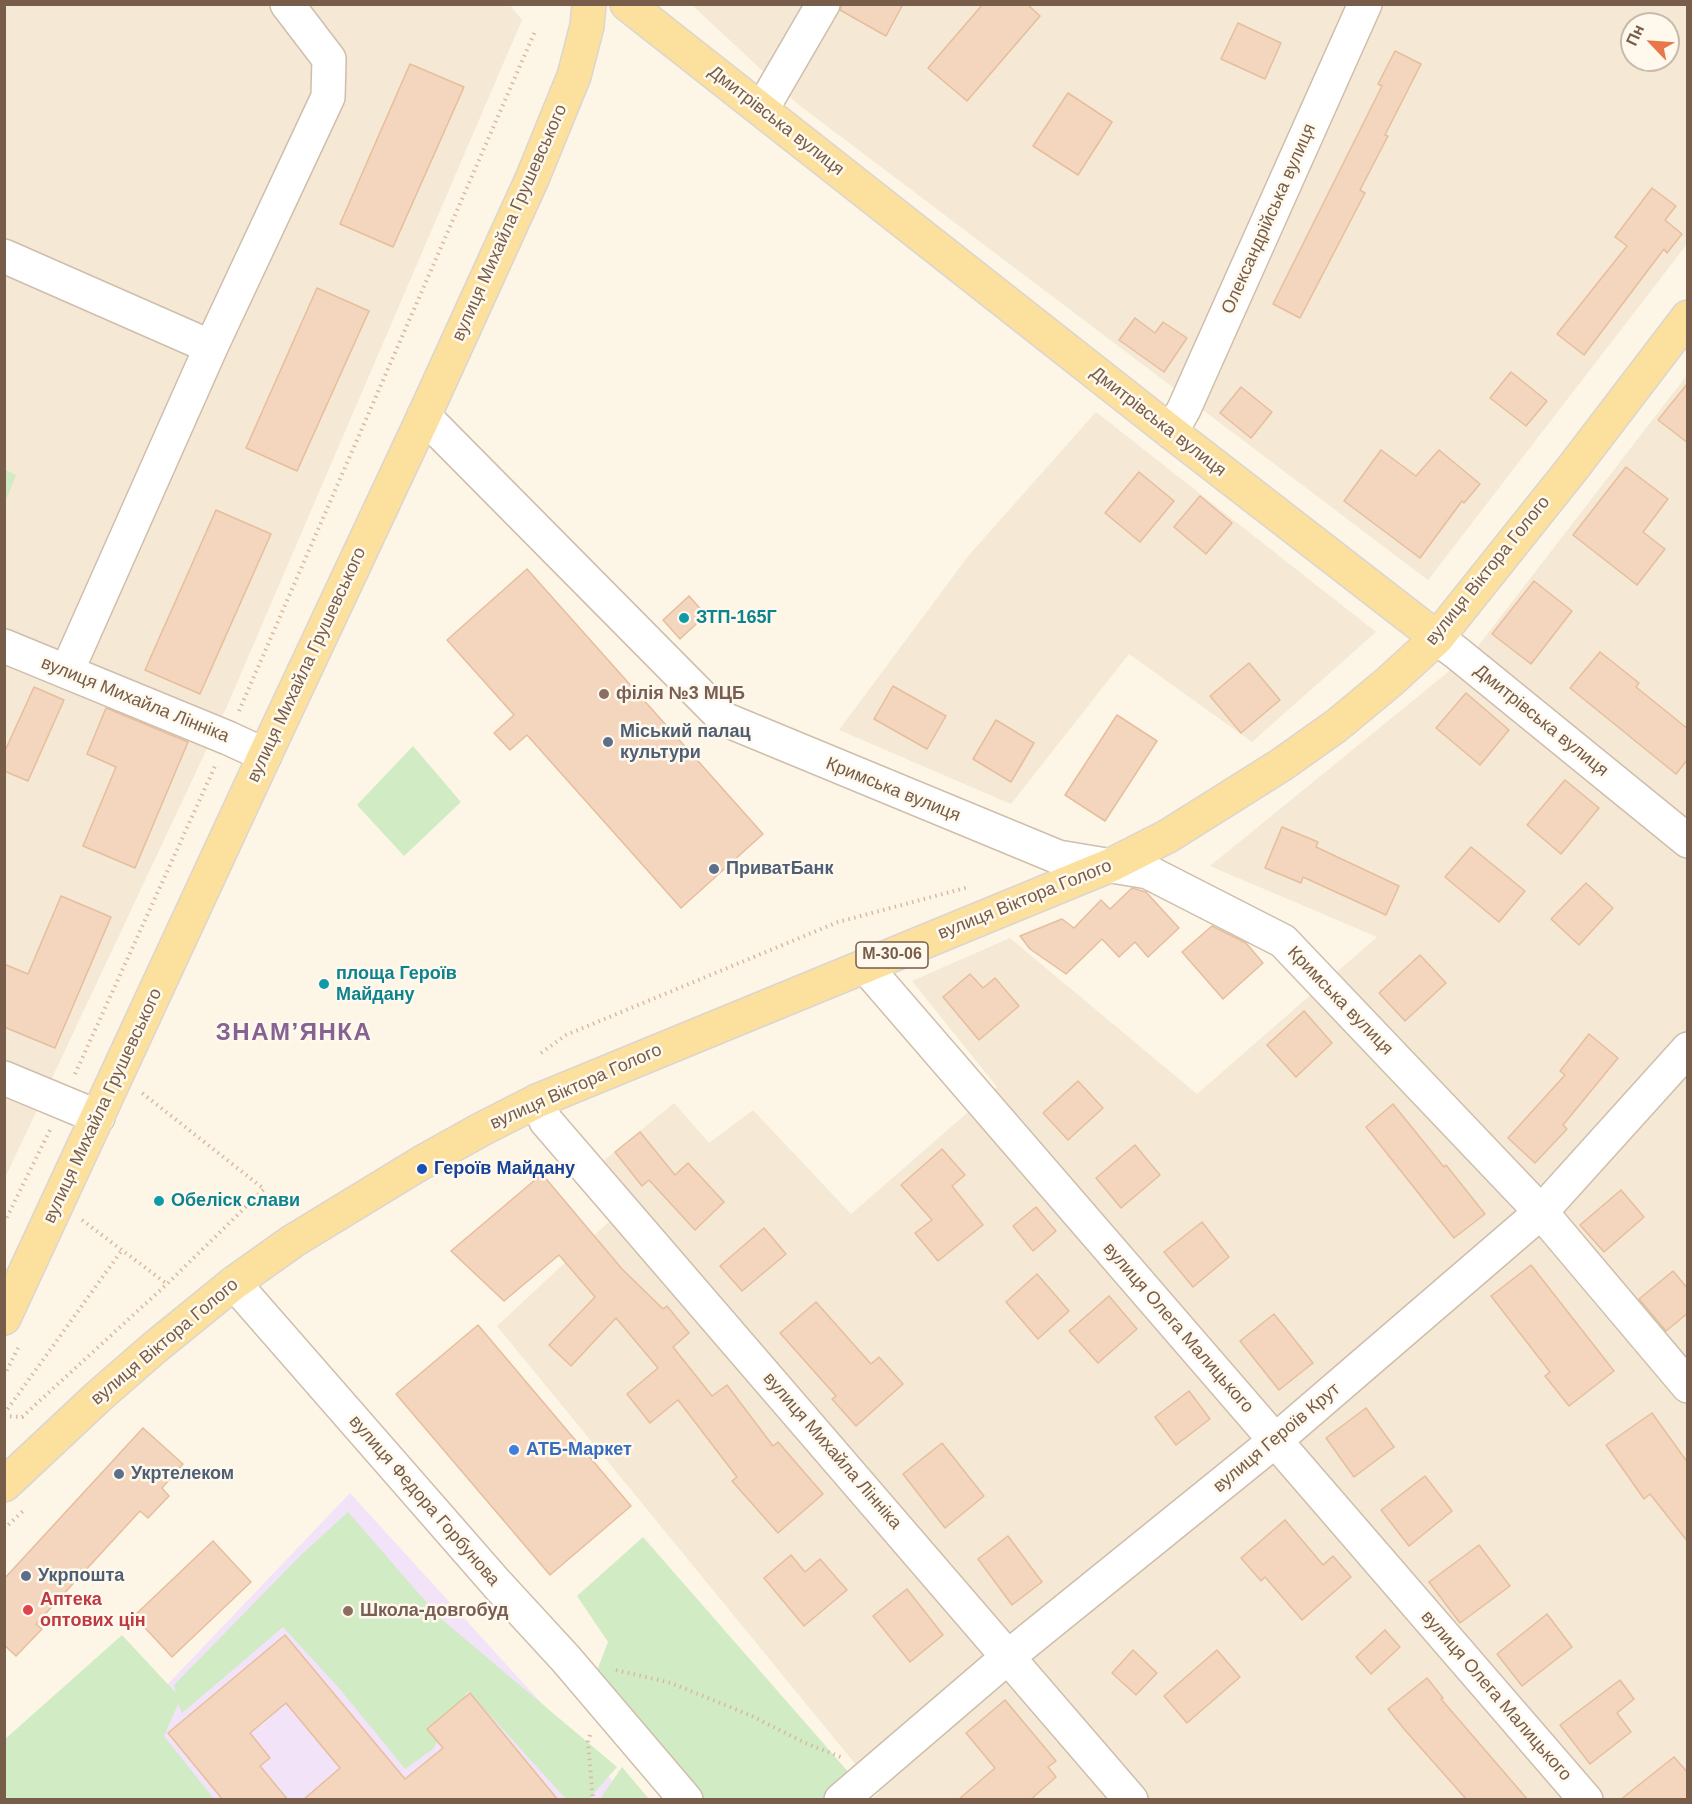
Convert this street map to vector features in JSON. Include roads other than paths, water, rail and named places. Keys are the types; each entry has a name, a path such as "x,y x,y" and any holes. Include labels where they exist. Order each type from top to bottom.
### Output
{"main road":[{"name":"вулиця Михайла Грушевського","path":"4,1318 424,416 532,178 574,76 587,26 589,4"},
{"name":"Дмитрівська вулиця","path":"627,4 1437,638"},
{"name":"вулиця Віктора Голого","path":"4,1485 18,1465 234,1283 293,1241 350,1205 482,1128 537,1101 1111,865 1168,837 1281,765 1336,726 1437,638 1572,469 1688,317"}],"street":[{"path":"67,671 211,347 328,97 329,59 287,4"},
{"path":"762,109 823,4"},
{"name":"Олександрійська вулиця","path":"1171,432 1184,409 1365,4"},
{"path":"4,256 211,347"},
{"name":"Кримська вулиця","path":"424,416 724,718 813,757 1058,857 1148,872 1283,941 1541,1212 1688,1386"},
{"name":"Дмитрівська вулиця","path":"1437,638 1688,841"},
{"name":"вулиця Михайла Лінніка","path":"4,646 265,754"},
{"name":"вулиця Олега Малицького","path":"865,966 1586,1800"},
{"name":"вулиця Героїв Крут","path":"841,1800 1009,1656 1276,1440 1541,1212 1688,1049"},
{"path":"4,1078 98,1117"},
{"name":"вулиця Михайла Лінніка","path":"537,1101 546,1120 1131,1800"},
{"name":"вулиця Федора Горбунова","path":"234,1283 497,1584 566,1659 686,1800"}],"place":[{"name":"ЗТП-165Г","path":"684,618"},
{"name":"філія №3 МЦБ","path":"604,694"},
{"name":"Міський палац культури","path":"608,742"},
{"name":"ПриватБанк","path":"714,869"},
{"name":"площа Героїв Майдану","path":"324,984"},
{"name":"Героїв Майдану","path":"422,1169"},
{"name":"Обеліск слави","path":"159,1201"},
{"name":"АТБ-Маркет","path":"514,1450"},
{"name":"Укртелеком","path":"119,1474"},
{"name":"Укрпошта","path":"26,1576"},
{"name":"Аптека оптових цін","path":"28,1610"},
{"name":"Школа-довгобуд","path":"348,1611"}],"district":[{"name":"ЗНАМ’ЯНКА","path":"294,1033"}]}
